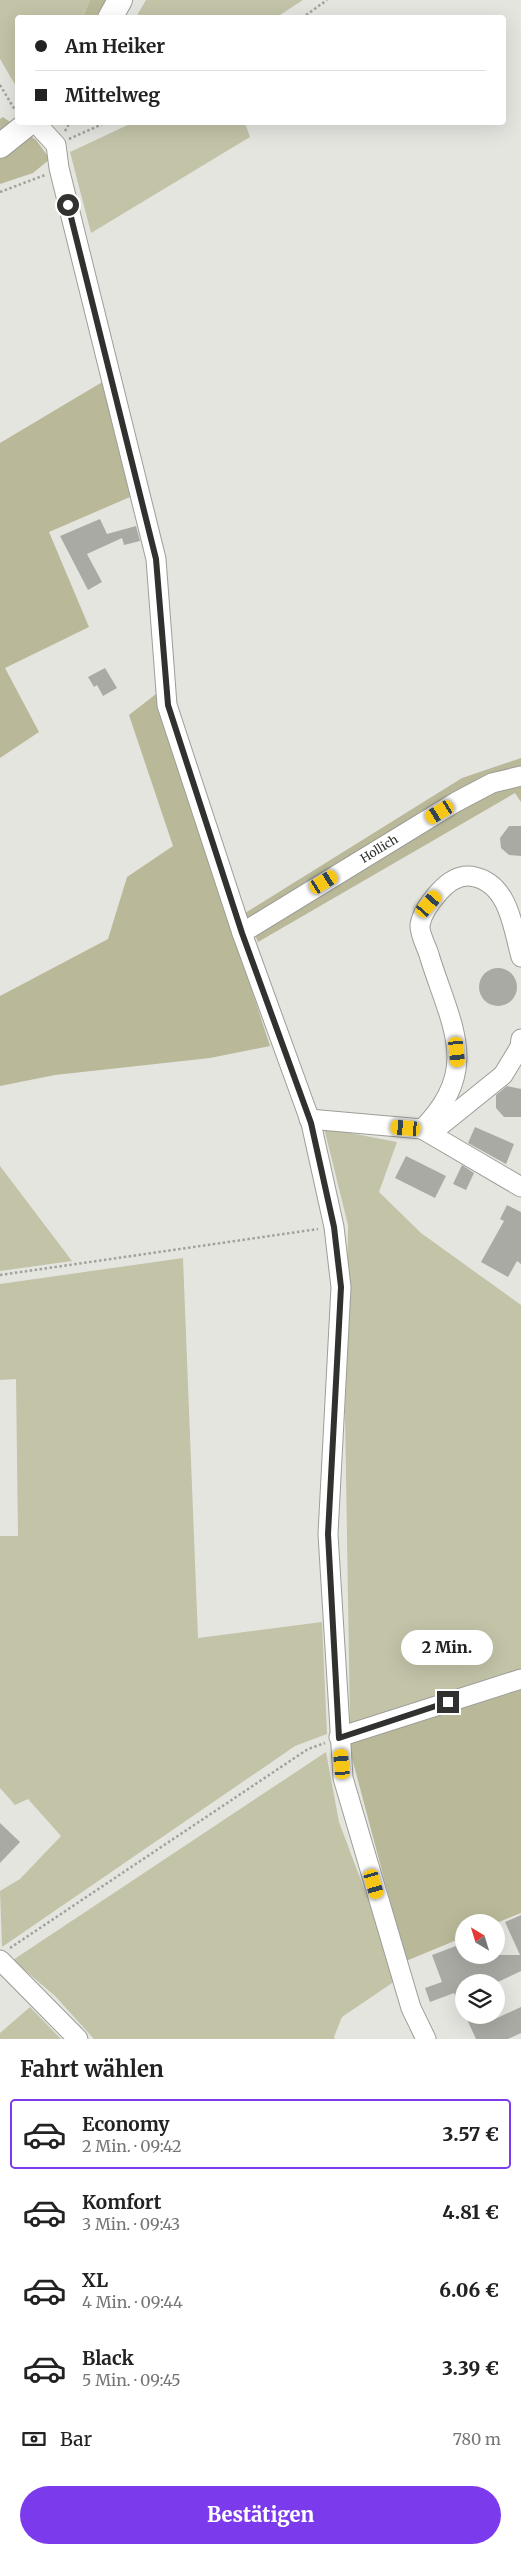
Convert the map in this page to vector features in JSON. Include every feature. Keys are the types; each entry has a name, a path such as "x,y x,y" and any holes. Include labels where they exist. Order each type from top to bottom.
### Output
{"main road":[{"path":"112,15 120,0"},
{"path":"0,146 26,125"}],"street":[{"path":"38,125 56,145 59,168 156,559 168,705 242,933 309,1119 334,1227 341,1287 328,1534 339,1738 343,1778 411,2008 426,2039"},
{"name":"Hollich","path":"242,933 456,802 492,783 521,776"},
{"path":"422,1129 438,1111 450,1091 458,1066 453,1023 420,926 429,904 449,881 469,875 487,880 501,893 512,921 521,957"},
{"path":"309,1119 422,1129 442,1125 503,1075 520,1047 521,1039"},
{"path":"422,1129 521,1187"},
{"path":"339,1738 521,1679"},
{"path":"4,1954 78,2039"}],"path":[{"path":"306,15 327,0"},
{"path":"0,85 15,108"},
{"path":"56,145 101,125"},
{"path":"0,192 34,181 59,168"},
{"path":"0,1275 334,1227"},
{"path":"4,1954 308,1749 339,1738"}],"green space":[{"path":"0,0 90,0 83,15 15,15 15,85 0,59"},
{"path":"90,0 108,0 97,15 83,15"},
{"path":"146,0 303,0 280,15 137,15"},
{"path":"3,117 36,140 50,159 33,173 0,184 0,119"},
{"path":"128,125 246,125 250,137 91,233 70,152"},
{"path":"104,381 130,497 49,532 89,627 5,668 39,732 0,758 0,443"},
{"path":"156,694 270,1046 210,1058 55,1075 0,1086 0,996 108,939 127,877 173,846 129,715"},
{"path":"521,758 521,802 515,793 258,942 245,913 462,778"},
{"path":"324,1128 397,1142 379,1192 421,1233 521,1305 521,1670 350,1723 345,1412 348,1225"},
{"path":"0,1166 72,1261 0,1271"},
{"path":"183,1258 198,1638 322,1622 327,1734 295,1746 2,1947 0,1891 20,1879 61,1836 28,1799 15,1805 0,1788 0,1536 18,1536 16,1379 0,1380 0,1284"},
{"path":"521,1690 521,1913 505,1919 505,1914 455,1914 455,1941 406,1961 348,1743"},
{"path":"326,1752 339,1822 398,1979 342,2017 334,2037 335,2039 94,2039 55,1996 13,1960"},
{"path":"30,2007 61,2039 0,2039 0,2033"}],"building":[{"path":"100,519 107,534 136,526 140,541 124,545 122,538 87,554 102,582 88,590 60,536"},
{"path":"105,668 117,688 103,696 97,685 94,687 88,677"},
{"path":"509,826 521,826 521,856 509,855 501,848 500,838"},
{"path":"498,968 511,974 517,987 511,1000 498,1006 485,1000 479,987 485,974"},
{"path":"507,1086 521,1089 521,1117 504,1117 496,1108 496,1095"},
{"path":"475,1127 514,1144 506,1164 468,1143"},
{"path":"406,1156 446,1176 435,1198 395,1178"},
{"path":"462,1165 474,1173 466,1190 453,1184"},
{"path":"507,1205 521,1212 521,1264 517,1261 508,1277 481,1262 504,1221 500,1219"},
{"path":"0,1823 20,1842 0,1863"},
{"path":"521,1915 521,1971 505,1979 505,1974 455,1974 455,1995 454,1993 430,2002 425,1988 442,1982 432,1955 455,1946 455,1964 505,1964 505,1955 520,1955 505,1922"},
{"path":"521,2007 521,2033 508,2039 476,2039 469,2024 505,2024 505,2014"}],"route":[{"path":"68,205 156,559 168,705 242,933 311,1123 334,1227 341,1287 328,1534 339,1738 448,1702"}]}
